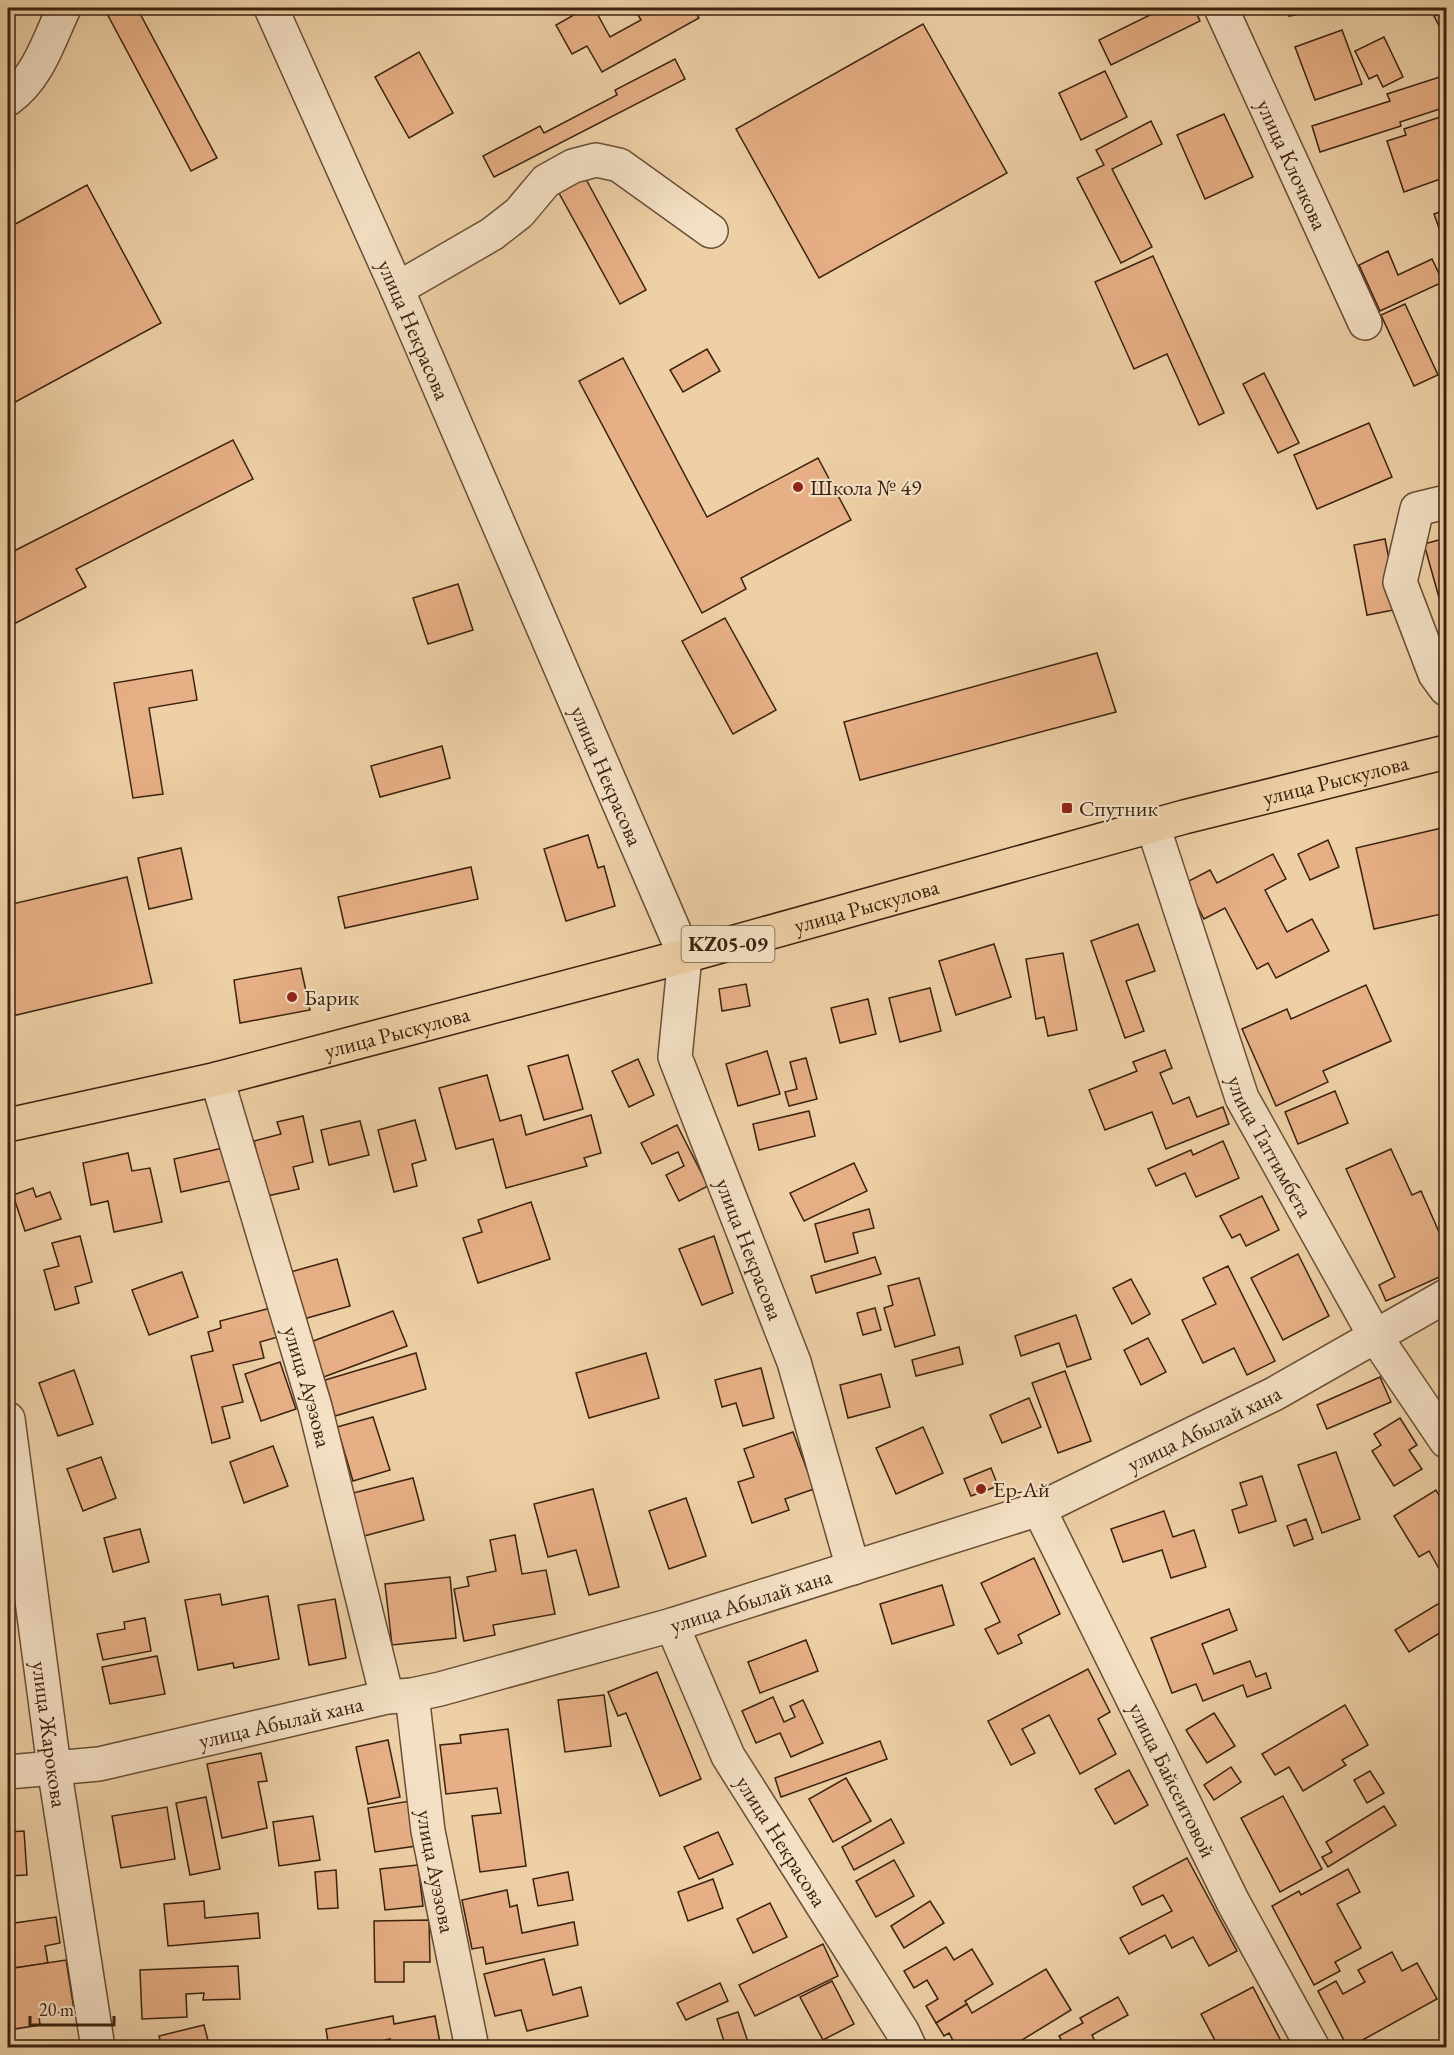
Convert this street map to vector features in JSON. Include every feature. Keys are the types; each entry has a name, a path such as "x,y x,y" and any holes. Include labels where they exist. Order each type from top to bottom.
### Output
{"main road":[{"name":"улица Рыскулова","path":"8,1125 217,1079 685,956 1153,826 1446,752"}],"street":[{"path":"8,99 28,80 64,8"},
{"name":"улица Некрасова","path":"271,8 397,288 685,956 675,1058 794,1362 853,1568"},
{"name":"улица Клочкова","path":"1221,8 1365,322"},
{"path":"397,288 492,234 519,213 546,181 573,166 596,160 619,165 711,231"},
{"path":"1446,501 1417,509 1400,582 1435,674 1446,689"},
{"name":"улица Таттимбета","path":"1153,826 1242,1098 1375,1336 1446,1441"},
{"name":"улица Ауэзова","path":"217,1079 399,1696 472,2048"},
{"name":"улица Абылай хана","path":"8,1772 99,1764 399,1696 440,1689 672,1625 1039,1509 1274,1394 1446,1296"},
{"name":"улица Жарокова","path":"8,1419 54,1767 98,2048"},
{"name":"улица Байсеитовой","path":"1039,1509 1233,1902 1313,2048"},
{"name":"улица Некрасова","path":"672,1625 728,1756 902,2031 910,2048"}],"building":[{"path":"104,8 137,8 217,158 191,171"},
{"path":"586,8 594,8 610,37 641,20 634,8 693,8 699,18 602,72 587,46 572,54 556,25"},
{"path":"1164,8 1194,8 1200,21 1111,65 1099,40"},
{"path":"1287,8 1328,8 1289,16"},
{"path":"1446,10 1446,39 1434,16"},
{"path":"923,24 1007,173 819,278 736,129"},
{"path":"1342,30 1362,84 1315,100 1295,47"},
{"path":"1384,37 1403,77 1383,87 1377,75 1369,79 1355,51"},
{"path":"419,52 453,113 409,138 375,77"},
{"path":"675,59 685,79 494,177 483,156 540,126 544,133 617,95 615,90"},
{"path":"1105,71 1127,117 1081,140 1059,93"},
{"path":"1446,75 1446,107 1400,122 1401,126 1320,152 1312,126 1390,101 1387,94"},
{"path":"1224,114 1253,177 1205,199 1177,135"},
{"path":"1446,115 1446,177 1404,192 1387,141 1406,135 1404,129"},
{"path":"1151,121 1162,144 1112,169 1152,247 1121,263 1077,178 1104,165 1096,150"},
{"path":"581,170 646,290 620,304 554,184"},
{"path":"87,185 161,323 8,406 8,228"},
{"path":"1446,210 1446,238 1443,239 1434,214"},
{"path":"1388,251 1398,275 1432,259 1443,282 1380,311 1359,265"},
{"path":"1153,256 1224,413 1199,425 1167,354 1134,369 1095,282"},
{"path":"1405,304 1438,375 1414,386 1381,315"},
{"path":"707,349 720,371 683,392 670,370"},
{"name":"Школа № 49","path":"623,358 707,517 818,458 851,520 741,578 746,589 702,613 579,381"},
{"path":"1264,373 1299,443 1278,453 1243,384"},
{"path":"1369,423 1392,477 1317,509 1294,455"},
{"path":"233,440 253,479 76,569 86,587 8,627 8,554"},
{"path":"1446,538 1446,599 1440,601 1424,544"},
{"path":"1385,539 1399,609 1367,615 1354,545"},
{"path":"458,584 473,630 428,644 413,598"},
{"path":"725,618 776,710 733,734 682,641"},
{"path":"1097,653 1116,712 860,780 844,722"},
{"path":"192,670 197,700 149,708 163,794 133,798 114,683"},
{"path":"442,746 450,778 380,797 371,766"},
{"path":"1446,827 1446,913 1374,929 1356,848"},
{"path":"588,835 598,868 604,866 615,906 566,921 544,849"},
{"path":"1328,840 1339,867 1310,880 1298,854"},
{"path":"181,848 192,899 149,909 138,858"},
{"path":"1273,854 1286,879 1265,890 1287,932 1312,919 1329,951 1276,978 1268,963 1257,969 1225,908 1204,919 1185,883 1210,870 1217,883"},
{"path":"471,867 478,899 345,928 338,897"},
{"path":"127,877 152,983 8,1017 8,905"},
{"path":"1138,924 1155,971 1126,981 1144,1031 1125,1038 1091,941"},
{"path":"994,944 1011,997 956,1015 939,961"},
{"path":"1063,953 1077,1030 1048,1036 1044,1017 1036,1019 1026,959"},
{"path":"301,968 310,1010 240,1023 234,980"},
{"path":"746,984 750,1006 722,1011 719,989"},
{"path":"1366,985 1391,1041 1323,1071 1328,1082 1276,1106 1242,1029 1287,1009 1291,1019"},
{"path":"930,988 941,1031 900,1042 889,998"},
{"path":"868,999 876,1034 840,1043 831,1008"},
{"path":"1165,1050 1172,1068 1160,1073 1173,1104 1189,1097 1197,1117 1223,1107 1229,1124 1166,1149 1152,1112 1105,1130 1089,1090 1137,1071 1133,1062"},
{"path":"767,1051 780,1094 738,1106 726,1064"},
{"path":"568,1055 583,1109 544,1120 528,1066"},
{"path":"806,1058 817,1099 789,1106 785,1092 797,1089 790,1062"},
{"path":"638,1059 654,1095 629,1107 612,1071"},
{"path":"487,1075 500,1121 521,1115 526,1135 591,1115 601,1153 584,1158 587,1166 506,1188 493,1139 456,1149 439,1088"},
{"path":"1335,1091 1348,1123 1298,1144 1285,1112"},
{"path":"809,1111 815,1136 759,1150 753,1124"},
{"path":"303,1116 313,1162 293,1167 299,1189 267,1196 254,1141 281,1134 277,1122"},
{"path":"415,1120 426,1160 412,1164 417,1186 394,1192 378,1130"},
{"path":"360,1121 369,1155 329,1165 321,1130"},
{"path":"677,1125 708,1186 679,1201 666,1175 684,1166 678,1152 652,1164 641,1143"},
{"path":"1223,1141 1239,1178 1196,1197 1185,1173 1156,1186 1148,1169 1191,1150 1193,1155"},
{"path":"223,1148 230,1181 181,1192 174,1159"},
{"path":"1391,1149 1412,1195 1421,1191 1446,1248 1446,1274 1386,1301 1379,1285 1395,1277 1346,1169"},
{"path":"128,1153 132,1171 150,1168 162,1222 114,1232 108,1201 91,1205 83,1163"},
{"path":"854,1163 867,1191 804,1221 790,1193"},
{"path":"33,1188 36,1197 50,1192 61,1219 25,1231 13,1195"},
{"path":"1262,1196 1279,1230 1246,1246 1240,1234 1232,1238 1220,1216"},
{"path":"531,1202 550,1259 478,1283 463,1238 482,1232 478,1220"},
{"path":"869,1209 874,1228 853,1233 858,1253 825,1262 815,1224"},
{"path":"80,1236 92,1282 75,1287 79,1303 55,1310 44,1270 59,1266 52,1243"},
{"path":"714,1236 733,1293 702,1305 679,1249"},
{"path":"1298,1254 1329,1316 1283,1340 1251,1278"},
{"path":"875,1257 881,1274 816,1293 811,1276"},
{"path":"337,1259 350,1306 300,1320 287,1273"},
{"path":"1228,1266 1275,1361 1247,1375 1234,1348 1203,1363 1182,1320 1216,1304 1203,1278"},
{"path":"182,1272 198,1317 149,1335 132,1290"},
{"path":"919,1278 935,1335 895,1347 884,1308 893,1305 888,1286"},
{"path":"1131,1279 1150,1314 1132,1324 1113,1288"},
{"path":"271,1308 278,1337 260,1342 264,1358 233,1365 243,1402 222,1407 230,1438 212,1443 191,1356 213,1351 208,1332 221,1328 220,1321"},
{"path":"875,1308 881,1330 863,1335 857,1313"},
{"path":"393,1311 407,1346 321,1378 308,1343"},
{"path":"1076,1315 1091,1359 1067,1367 1059,1343 1021,1356 1015,1336"},
{"path":"1148,1338 1166,1372 1141,1385 1124,1350"},
{"path":"959,1347 963,1364 916,1376 912,1360"},
{"path":"416,1353 426,1389 335,1416 325,1380"},
{"path":"646,1353 659,1398 589,1418 576,1373"},
{"path":"280,1362 296,1409 261,1421 245,1374"},
{"path":"761,1368 774,1418 743,1426 736,1403 722,1407 715,1380"},
{"path":"74,1370 93,1424 58,1436 39,1383"},
{"path":"1065,1371 1091,1441 1058,1453 1032,1383"},
{"path":"881,1374 890,1407 848,1418 840,1385"},
{"path":"1380,1377 1391,1402 1327,1429 1317,1405"},
{"path":"1029,1398 1041,1427 1002,1443 990,1415"},
{"path":"373,1417 390,1470 353,1481 337,1427"},
{"path":"1400,1418 1417,1445 1409,1450 1422,1469 1394,1486 1372,1451 1381,1445 1374,1434"},
{"path":"923,1427 943,1473 896,1494 876,1448"},
{"path":"793,1432 814,1489 785,1499 789,1510 752,1523 738,1482 754,1477 744,1449"},
{"path":"273,1446 288,1486 244,1503 230,1462"},
{"path":"1336,1452 1360,1519 1322,1533 1298,1465"},
{"path":"101,1457 116,1498 83,1511 67,1469"},
{"path":"991,1468 998,1486 971,1496 964,1479"},
{"path":"1262,1476 1276,1521 1239,1533 1232,1510 1247,1505 1240,1483"},
{"path":"413,1478 424,1520 364,1536 353,1493"},
{"path":"593,1489 619,1587 589,1595 576,1550 548,1557 534,1504"},
{"path":"1436,1490 1446,1508 1446,1581 1429,1551 1419,1557 1394,1516"},
{"path":"686,1498 706,1556 669,1569 649,1511"},
{"path":"1164,1511 1173,1537 1194,1530 1206,1567 1171,1578 1162,1550 1123,1562 1111,1529"},
{"path":"1306,1519 1313,1539 1294,1546 1287,1526"},
{"path":"140,1529 149,1562 113,1572 104,1538"},
{"path":"515,1535 522,1574 546,1570 555,1614 493,1625 495,1635 464,1641 454,1589 469,1586 467,1577 496,1571 490,1540"},
{"path":"1034,1558 1060,1614 1018,1635 1022,1643 998,1654 985,1629 1000,1622 981,1583"},
{"path":"450,1577 456,1638 392,1645 385,1584"},
{"path":"942,1585 954,1625 892,1644 880,1604"},
{"path":"220,1594 222,1605 268,1596 279,1659 234,1668 233,1663 198,1670 185,1600"},
{"path":"335,1599 346,1658 309,1665 298,1605"},
{"path":"1446,1599 1446,1629 1409,1652 1395,1630"},
{"path":"1229,1609 1237,1630 1202,1644 1214,1674 1250,1661 1256,1677 1266,1673 1271,1688 1247,1697 1243,1685 1203,1701 1196,1684 1172,1693 1151,1638"},
{"path":"145,1618 151,1651 103,1660 97,1634 125,1629 124,1622"},
{"path":"1446,1629 1446,1646 1439,1634"},
{"path":"806,1640 818,1671 760,1693 748,1662"},
{"path":"157,1656 165,1694 110,1704 102,1667"},
{"path":"1088,1669 1110,1712 1098,1719 1116,1754 1080,1774 1049,1715 1022,1729 1035,1753 1011,1765 988,1721"},
{"path":"657,1672 701,1779 660,1796 626,1713 618,1716 608,1692"},
{"path":"8,1692 13,1726 8,1727"},
{"path":"604,1695 611,1746 565,1752 558,1700"},
{"path":"773,1697 784,1722 795,1717 790,1706 803,1700 823,1743 791,1757 780,1733 756,1743 742,1711"},
{"path":"1345,1705 1368,1745 1342,1760 1346,1765 1303,1791 1289,1767 1275,1775 1262,1754"},
{"path":"1214,1713 1235,1746 1207,1763 1186,1730"},
{"path":"508,1729 526,1866 480,1872 472,1816 501,1813 497,1788 446,1794 440,1745 461,1743 460,1735"},
{"path":"388,1740 400,1797 368,1804 356,1747"},
{"path":"880,1741 887,1759 781,1797 775,1778"},
{"path":"261,1753 267,1781 258,1782 267,1828 222,1838 207,1764"},
{"path":"1231,1767 1241,1782 1214,1800 1204,1785"},
{"path":"1129,1770 1148,1805 1115,1824 1095,1789"},
{"path":"1370,1771 1384,1793 1367,1803 1354,1780"},
{"path":"846,1778 871,1821 833,1842 809,1799"},
{"path":"1283,1796 1322,1869 1280,1892 1241,1818"},
{"path":"206,1797 220,1869 190,1875 176,1803"},
{"path":"416,1800 423,1845 375,1852 368,1808"},
{"path":"1384,1806 1396,1825 1328,1867 1322,1857 1332,1852 1326,1842"},
{"path":"167,1807 175,1859 121,1868 112,1816"},
{"path":"313,1816 320,1860 279,1866 273,1822"},
{"path":"891,1819 904,1843 854,1870 842,1847"},
{"path":"24,1831 27,1875 8,1876 8,1832"},
{"path":"718,1832 733,1864 699,1879 684,1847"},
{"path":"1187,1858 1237,1951 1209,1966 1193,1937 1172,1948 1165,1935 1129,1954 1120,1938 1172,1911 1163,1895 1142,1905 1133,1887"},
{"path":"894,1860 914,1896 876,1917 856,1881"},
{"path":"418,1865 423,1906 385,1910 380,1869"},
{"path":"1348,1869 1360,1892 1337,1904 1361,1948 1335,1962 1340,1971 1314,1985 1272,1906 1299,1891 1301,1895"},
{"path":"336,1870 338,1908 318,1909 315,1872"},
{"path":"568,1872 573,1900 538,1906 533,1879"},
{"path":"713,1879 723,1908 688,1921 678,1892"},
{"path":"507,1890 510,1907 517,1905 522,1933 574,1922 578,1945 486,1964 483,1947 472,1949 462,1900"},
{"path":"204,1901 205,1918 258,1913 260,1938 168,1946 164,1904"},
{"path":"930,1901 944,1923 904,1948 891,1926"},
{"path":"770,1903 787,1937 753,1953 737,1919"},
{"path":"56,1917 60,1943 45,1946 48,1963 8,1969 8,1924"},
{"path":"429,1920 430,1962 404,1962 404,1982 375,1982 374,1921"},
{"path":"823,1944 838,1976 755,2016 739,1985"},
{"path":"946,1947 954,1960 972,1949 993,1984 965,2001 967,2004 936,2023 926,2006 938,1999 927,1980 914,1988 904,1971"},
{"path":"1392,1952 1402,1971 1417,1963 1437,1999 1348,2048 1318,1991 1336,1981 1343,1994 1365,1982 1358,1970"},
{"path":"544,1959 553,1995 581,1987 588,2016 527,2031 521,2010 495,2016 484,1974"},
{"path":"66,1960 74,2010 39,2016 40,2025 8,2030 8,1969"},
{"path":"238,1966 240,1999 203,2000 204,1993 186,1994 187,2017 142,2019 140,1970"},
{"path":"1046,1969 1071,2010 1009,2048 957,2048 949,2033 944,2036 936,2023 967,2004 972,2013"},
{"path":"832,1981 854,2024 823,2040 800,1997"},
{"path":"720,1983 728,2001 686,2020 677,2003"},
{"path":"1253,1987 1282,2043 1274,2048 1219,2048 1201,2014"},
{"path":"1118,1997 1128,2015 1092,2035 1098,2048 1066,2048 1059,2036 1083,2023 1080,2018"},
{"path":"738,2012 750,2048 726,2048 717,2019"},
{"path":"393,2016 394,2024 435,2016 441,2048 392,2048 390,2039 350,2048 329,2048 326,2029"},
{"path":"204,2025 210,2048 162,2048 159,2036"},
{"path":"545,2041 546,2048 518,2048"},
{"path":"840,2041 842,2048 819,2048"},
{"path":"1422,2041 1426,2048 1410,2048"}],"place":[{"name":"Школа № 49","path":"798,487"},
{"name":"Спутник","path":"1067,808"},
{"name":"Барик","path":"292,997"},
{"name":"Ер-Ай","path":"981,1489"}]}
